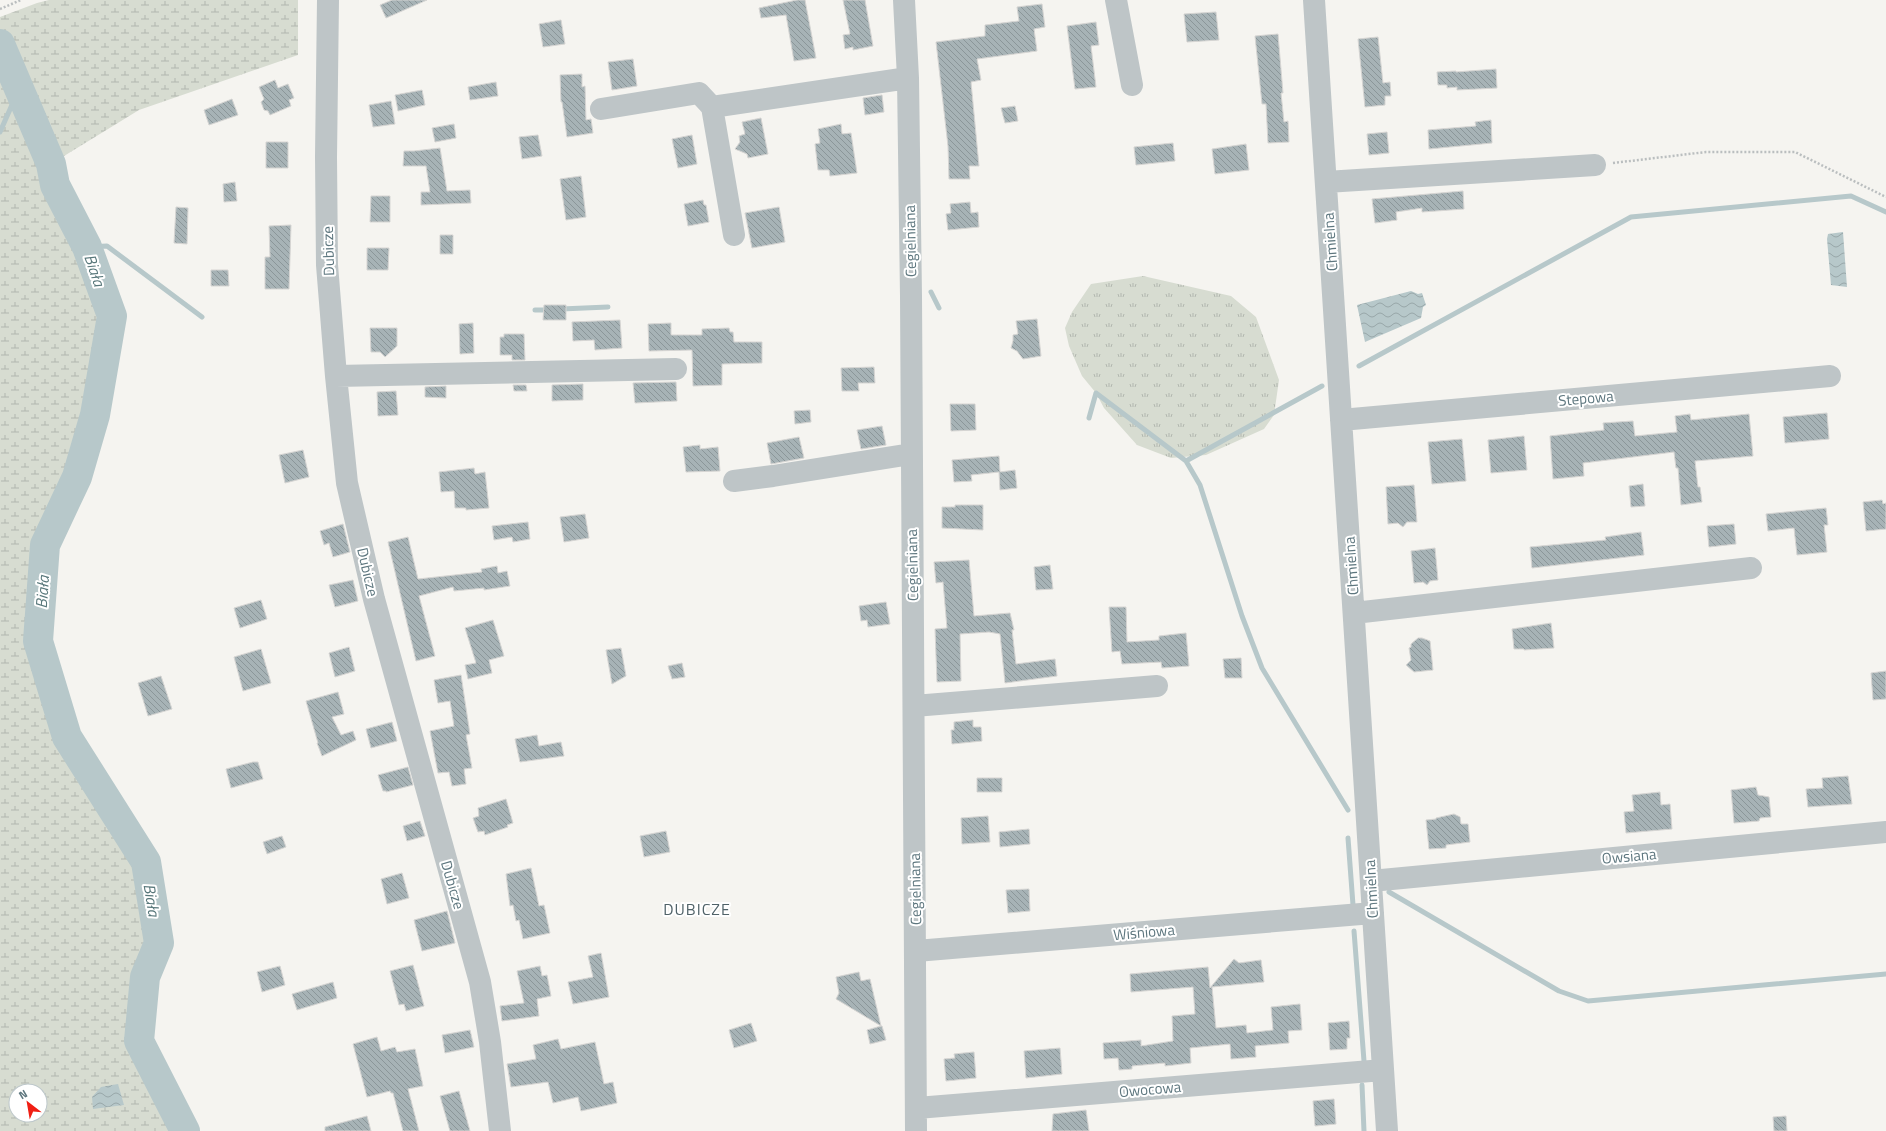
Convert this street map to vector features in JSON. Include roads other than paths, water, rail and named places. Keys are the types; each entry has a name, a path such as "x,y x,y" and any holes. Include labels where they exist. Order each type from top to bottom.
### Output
{"street":[{"name":"Dubicze","path":"328,0 326,157 327,265 347,484 374,600 480,982 490,1042 500,1131"},
{"name":"Cegielniana","path":"904,0 908,78 911,296 916,1131"},
{"path":"1116,0 1132,85"},
{"name":"Chmielna","path":"1314,0 1387,1131"},
{"path":"712,107 908,78"},
{"path":"601,109 699,93 712,107 734,235"},
{"path":"1326,182 1594,165"},
{"path":"336,376 676,369"},
{"name":"Stepowa","path":"1342,420 1830,376"},
{"path":"734,481 911,454"},
{"path":"1354,613 1751,568"},
{"path":"914,706 1157,686"},
{"name":"Owsiana","path":"1371,880 1886,832"},
{"name":"Wiśniowa","path":"916,951 1373,913"},
{"name":"Owocowa","path":"917,1108 1383,1070"}],"water":[{"path":"1843,232 1847,287 1831,285 1827,239 1828,234"},
{"path":"1411,291 1418,294 1422,293 1426,305 1423,307 1421,318 1365,342 1357,305"},
{"path":"118,1084 124,1105 93,1109 92,1097 101,1087"}],"waterway":[{"name":"Biała","path":"0,44 51,164 55,185 87,247 112,316 95,415 77,477 45,545 38,641 67,737 146,862 159,943 145,977 139,1041 185,1131"},
{"path":"0,132 19,89"},
{"path":"1359,366 1631,217 1851,196 1886,212"},
{"path":"87,247 107,246 202,317"},
{"path":"931,292 939,308"},
{"path":"561,309 608,307"},
{"path":"535,310 549,310"},
{"path":"1186,461 1322,386"},
{"path":"1089,418 1096,393 1186,461 1200,485 1242,616 1262,668 1348,810"},
{"path":"1348,838 1353,905"},
{"path":"1389,892 1559,991 1588,1001 1886,974"},
{"path":"1354,931 1364,1061"},
{"path":"1362,1085 1364,1131"}],"district":[{"name":"DUBICZE","path":"697,909"}]}
